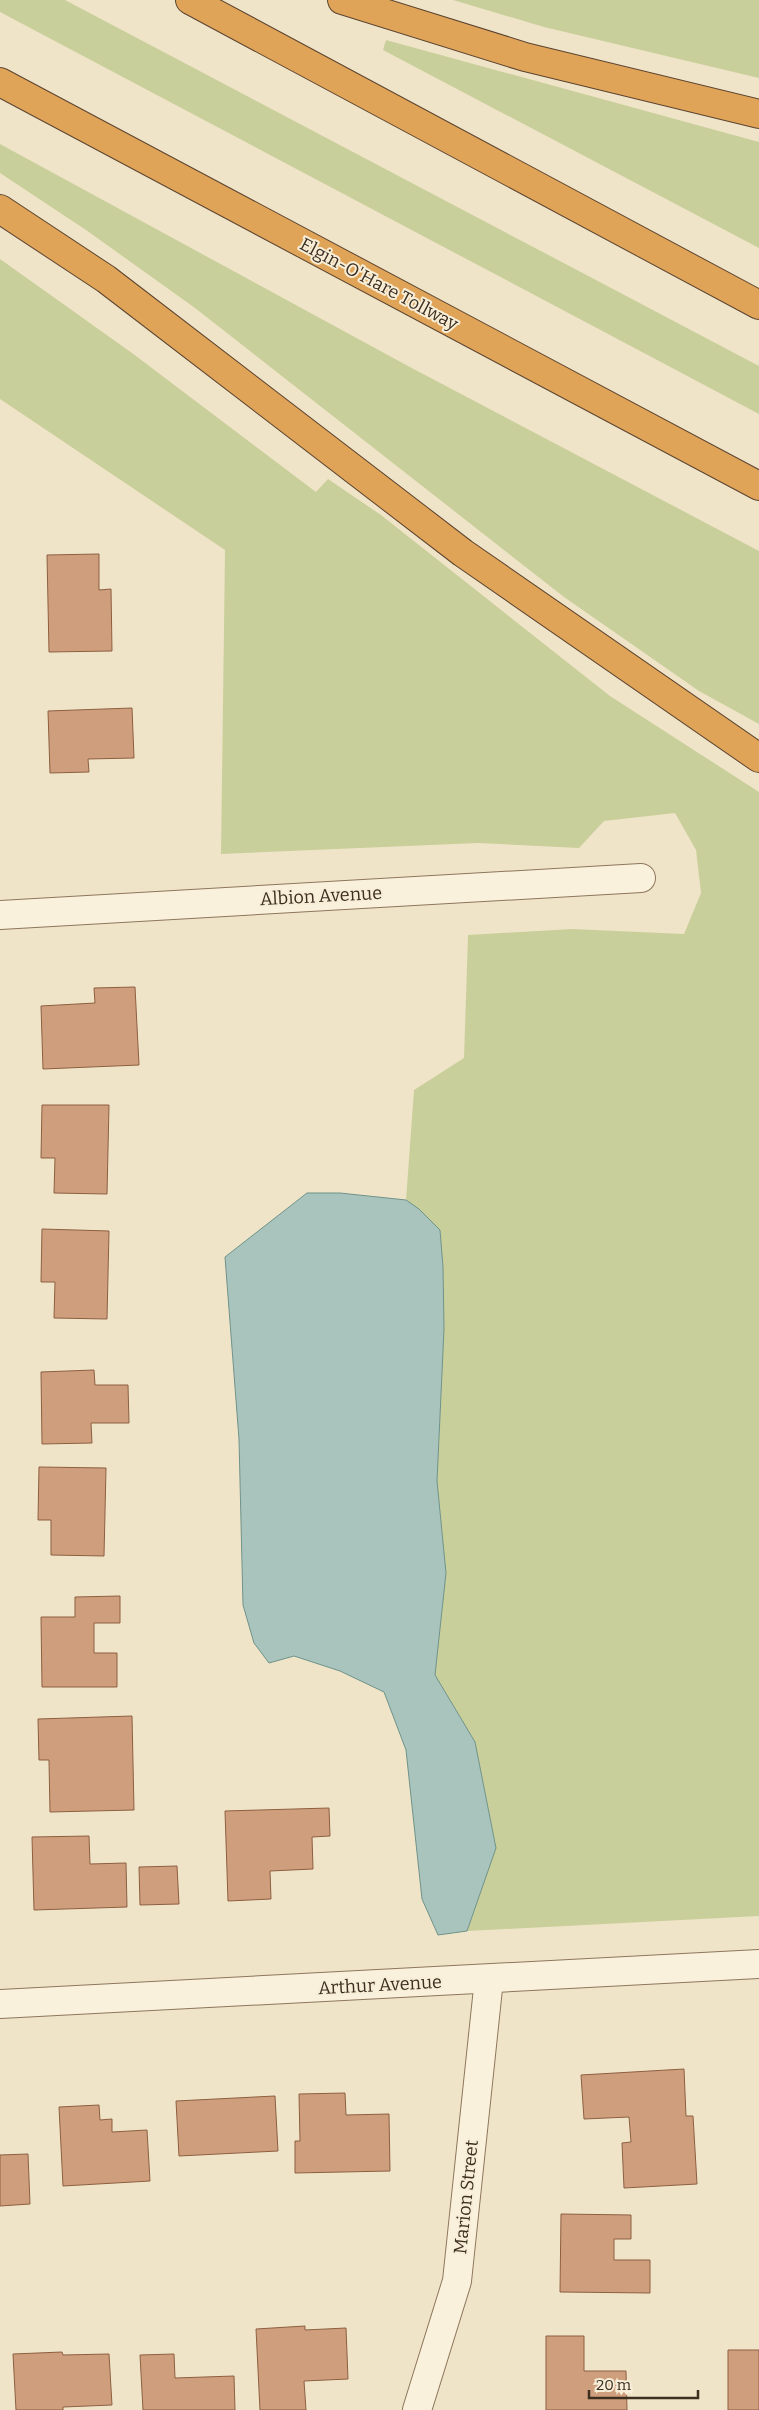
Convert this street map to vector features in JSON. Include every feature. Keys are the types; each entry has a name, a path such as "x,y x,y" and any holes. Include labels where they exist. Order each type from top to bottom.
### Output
{"highway":[{"path":"190,0 759,305"},
{"path":"342,0 525,57 759,114"},
{"name":"Elgin-O'Hare Tollway","path":"0,82 759,486"},
{"path":"0,209 106,279 463,553 759,758"}],"street":[{"name":"Albion Avenue","path":"0,915 642,878"},
{"name":"Arthur Avenue","path":"0,2004 489,1980 759,1964"},
{"name":"Marion Street","path":"417,2410 457,2281 489,1980"}],"green space":[{"path":"0,0 65,0 759,366 759,414 0,12"},
{"path":"453,0 759,0 759,78 544,27"},
{"path":"386,40 759,142 759,248 383,50"},
{"path":"0,144 408,366 759,551 759,724 699,691 564,597 195,308 86,230 0,173"},
{"path":"0,259 132,353 316,492 328,479 381,515 610,696 759,792 759,1916 467,1931 496,1847 475,1742 435,1675 446,1573 437,1481 444,1329 443,1267 440,1230 406,1200 414,1090 464,1058 468,935 572,929 684,934 701,893 696,850 675,813 604,821 579,848 478,843 221,854 225,550 0,399"}],"water":[{"path":"307,1193 340,1193 406,1200 419,1209 440,1230 443,1267 444,1329 437,1481 446,1573 435,1675 475,1742 496,1848 467,1931 438,1935 422,1899 406,1750 384,1692 340,1671 294,1656 269,1663 254,1643 243,1605 239,1439 225,1257"}],"building":[{"path":"99,554 99,590 111,589 112,651 49,652 47,555"},
{"path":"132,708 134,758 88,759 89,772 50,773 48,711"},
{"path":"135,987 139,1065 43,1069 41,1006 95,1003 94,988"},
{"path":"42,1105 109,1105 107,1194 54,1193 55,1158 41,1158"},
{"path":"42,1229 109,1231 107,1319 54,1318 55,1282 41,1282"},
{"path":"94,1370 95,1385 128,1385 129,1423 91,1423 92,1443 42,1444 41,1372"},
{"path":"39,1467 106,1468 104,1556 51,1555 51,1520 38,1520"},
{"path":"120,1596 120,1623 94,1623 94,1653 117,1653 117,1687 42,1687 41,1617 75,1617 75,1597"},
{"path":"132,1716 134,1810 50,1812 49,1760 39,1760 38,1719"},
{"path":"329,1808 330,1836 312,1837 313,1869 270,1871 271,1899 228,1901 225,1811"},
{"path":"89,1836 90,1864 126,1863 127,1907 34,1910 32,1837"},
{"path":"177,1866 179,1904 140,1905 139,1867"},
{"path":"684,2069 686,2116 693,2116 697,2184 624,2188 622,2143 631,2142 629,2117 584,2119 581,2075"},
{"path":"345,2093 346,2115 389,2114 390,2171 295,2173 295,2141 300,2141 299,2094"},
{"path":"275,2096 278,2151 179,2156 176,2101"},
{"path":"99,2105 100,2120 112,2119 112,2132 147,2130 150,2181 63,2186 59,2107"},
{"path":"28,2154 30,2204 0,2206 0,2155"},
{"path":"561,2214 631,2215 631,2239 614,2239 614,2260 650,2260 650,2293 560,2292"},
{"path":"305,2326 305,2330 346,2328 348,2379 304,2381 306,2410 260,2410 256,2329"},
{"path":"546,2336 584,2336 584,2371 626,2371 627,2410 546,2410"},
{"path":"728,2350 759,2350 759,2410 728,2410"},
{"path":"62,2352 63,2355 109,2354 112,2405 63,2407 63,2410 16,2410 13,2354"},
{"path":"174,2354 175,2378 234,2376 235,2410 143,2410 140,2355"}]}
